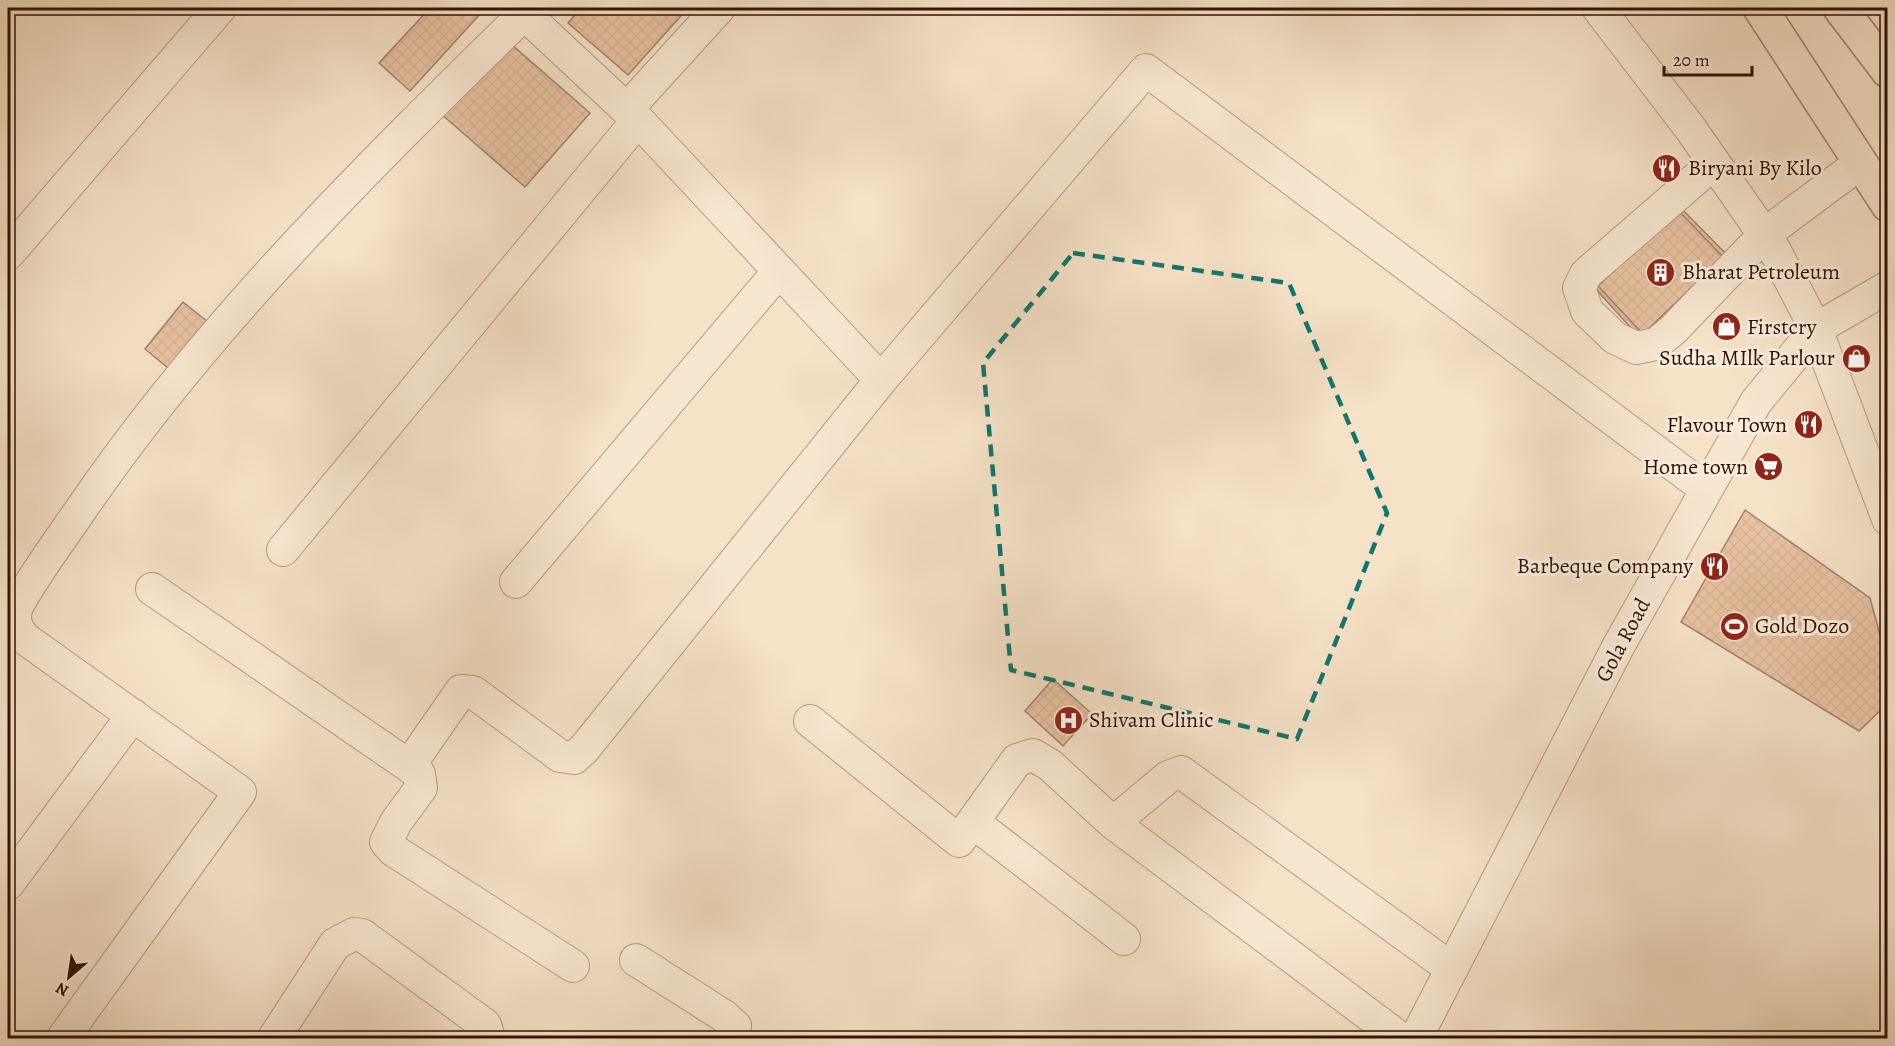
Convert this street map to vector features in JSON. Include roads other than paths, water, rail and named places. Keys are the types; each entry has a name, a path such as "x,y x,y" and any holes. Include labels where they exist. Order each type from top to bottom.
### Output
{"highway":[{"path":"1760,8 1887,205"},
{"path":"1840,8 1887,71"}],"street":[{"path":"8,254 220,8"},
{"path":"283,550 719,8"},
{"path":"1598,8 1765,234 1816,329 1887,519"},
{"path":"63,1038 240,792 24,638 11,622 25,591 128,441 219,331 387,148 521,10 632,114 881,380"},
{"path":"409,766 461,691 473,692 560,756 574,758 584,749 881,380 1146,70 1706,489"},
{"path":"1714,163 1586,274 1579,288 1587,310 1615,338 1636,348 1656,344 1673,330 1765,234 1859,164"},
{"path":"516,582 779,271"},
{"name":"Gola Road","path":"1416,1038 1619,645 1756,402 1816,329 1887,287"},
{"path":"152,589 419,774 421,788 396,822 386,842 393,850 573,966"},
{"path":"8,884 133,715"},
{"path":"810,721 959,841 1017,760 1033,755 1050,765 1113,823 1400,1038"},
{"path":"1113,823 1168,777 1181,772 1452,969"},
{"path":"973,822 1124,939"},
{"path":"274,1038 335,944 354,934 362,935 485,1025 489,1038"},
{"path":"636,960 724,1016 735,1026 734,1038"}],"place":[{"name":"Biryani By Kilo","path":"1667,168"},
{"name":"Bharat Petroleum","path":"1661,272"},
{"name":"Firstcry","path":"1726,327"},
{"name":"Sudha MIlk Parlour","path":"1856,358"},
{"name":"Flavour Town","path":"1808,425"},
{"name":"Home town","path":"1769,467"},
{"name":"Barbeque Company","path":"1714,566"},
{"name":"Gold Dozo","path":"1734,626"},
{"name":"Shivam Clinic","path":"1068,720"}]}
